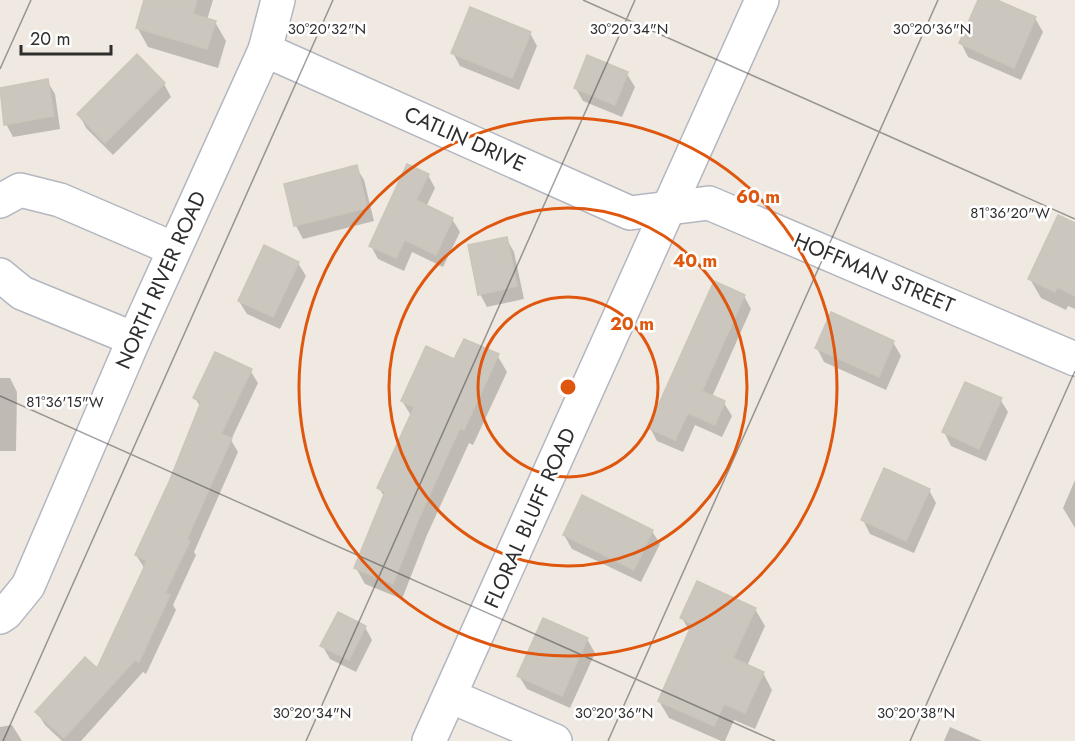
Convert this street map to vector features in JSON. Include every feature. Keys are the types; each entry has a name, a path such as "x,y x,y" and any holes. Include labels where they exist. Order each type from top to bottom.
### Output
{"street":[{"name":"NORTH RIVER ROAD","path":"0,617 28,586 134,339 265,50 278,0"},
{"name":"FLORAL BLUFF ROAD","path":"429,741 762,0"},
{"name":"CATLIN DRIVE","path":"265,50 630,213 669,208"},
{"path":"0,201 20,190 60,200 174,249"},
{"name":"HOFFMAN STREET","path":"669,208 710,203 1075,359"},
{"path":"0,275 22,293 134,339"},
{"path":"450,696 555,741"}],"building":[{"path":"144,0 197,0 193,14 216,21 207,49 136,28"},
{"path":"978,0 997,0 1036,17 1014,68 959,43"},
{"path":"470,7 531,32 512,78 451,53"},
{"path":"137,54 165,83 105,143 77,114"},
{"path":"587,55 628,72 615,105 574,88"},
{"path":"48,79 54,116 4,125 0,88"},
{"path":"407,164 429,174 416,200 453,218 436,255 405,240 396,258 369,246"},
{"path":"357,165 367,208 294,226 284,184"},
{"path":"1058,215 1075,223 1075,296 1057,287 1055,292 1028,279"},
{"path":"507,237 517,286 478,295 468,245"},
{"path":"264,245 299,262 273,317 238,301"},
{"path":"714,281 745,295 702,391 725,401 715,425 688,413 675,440 648,428"},
{"path":"831,312 894,341 879,377 815,348"},
{"path":"464,339 499,354 464,430 460,428 419,518 393,584 354,568 385,492 377,488 414,407 401,401 426,346 454,359"},
{"path":"215,352 252,369 221,434 232,438 187,539 190,541 165,593 170,595 139,662 135,660 64,738 35,712 85,657 97,668 147,561 135,555 169,482 201,402 193,398"},
{"path":"965,382 1002,398 979,449 942,432"},
{"path":"884,468 930,489 906,541 861,520"},
{"path":"582,495 653,530 634,570 563,535"},
{"path":"697,581 756,608 733,658 764,672 745,713 724,704 714,726 658,701 692,624 680,618"},
{"path":"338,612 366,626 349,660 320,646"},
{"path":"543,618 588,638 562,696 517,676"}]}
